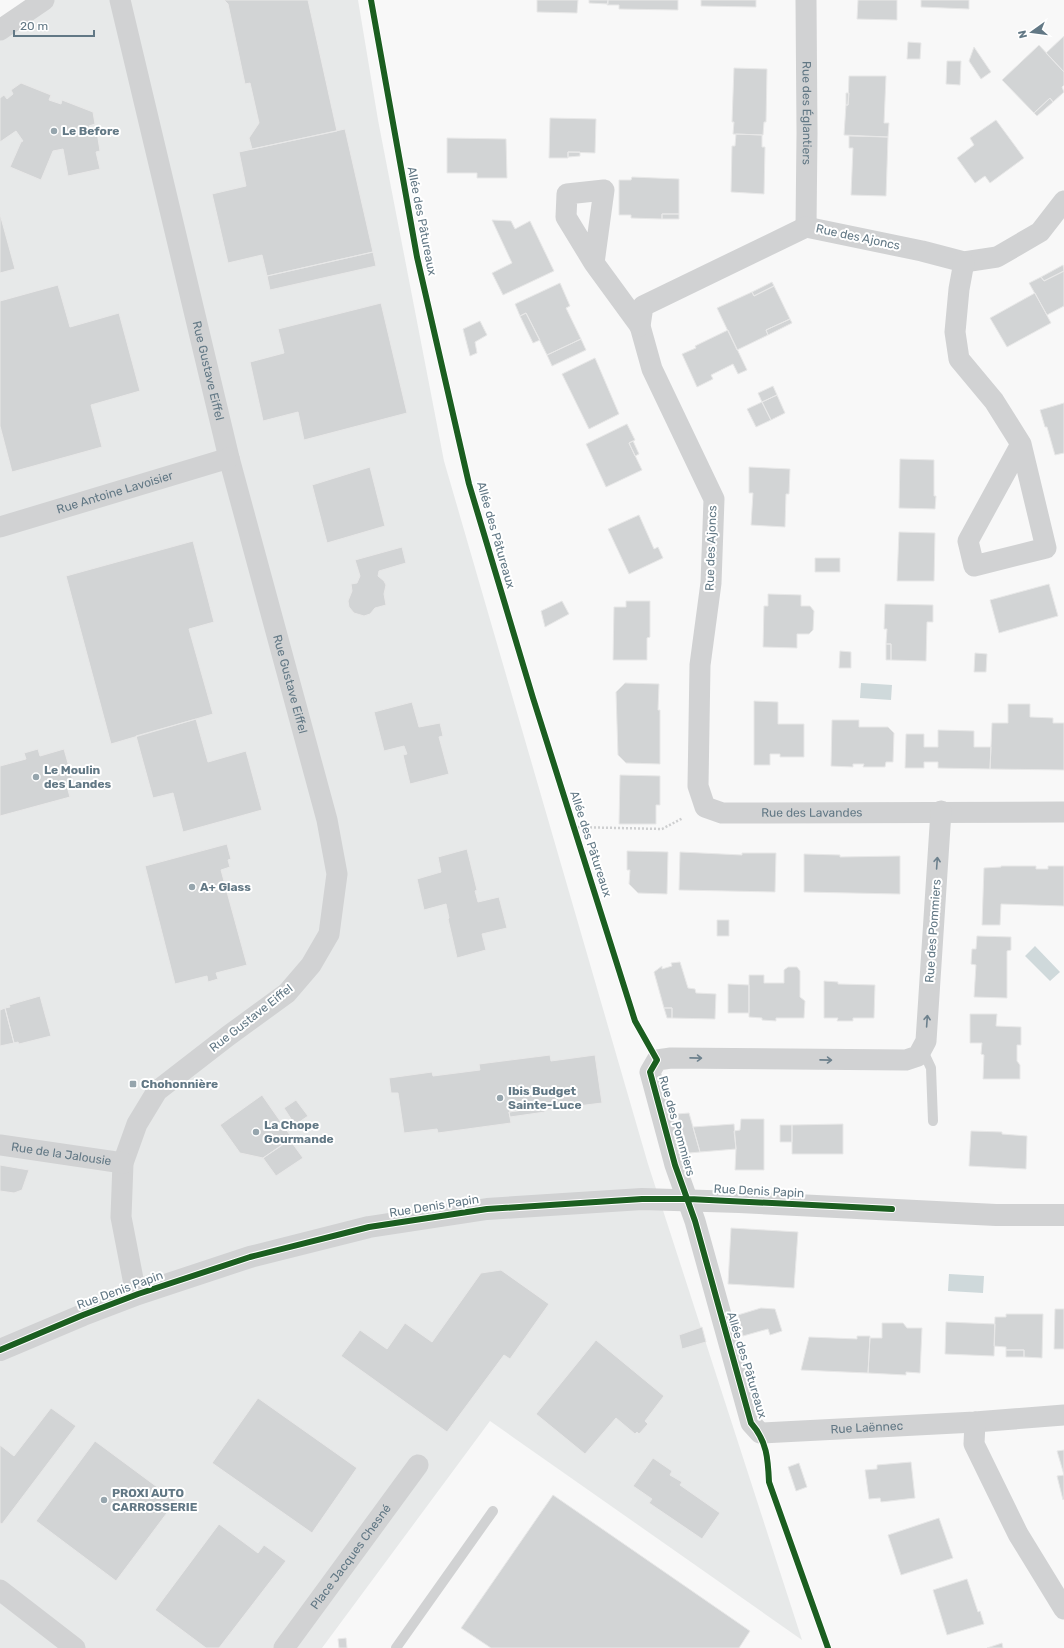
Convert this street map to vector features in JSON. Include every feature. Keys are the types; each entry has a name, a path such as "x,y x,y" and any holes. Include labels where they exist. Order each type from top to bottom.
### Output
{"street":[{"path":"0,30 44,0"},
{"name":"Rue Gustave Eiffel","path":"120,0 229,458 327,820 337,874 329,934 311,965 287,993 157,1091 137,1124 123,1163 121,1217 133,1279 138,1294"},
{"name":"Rue des Églantiers","path":"806,0 806,227"},
{"name":"Rue des Ajoncs","path":"640,326 644,306 806,227 922,251 964,262 997,257 1040,232 1064,201"},
{"path":"964,262 959,289 955,332 959,359 994,401 1021,444 1046,548 974,566 968,541 1021,444"},
{"name":"Rue des Ajoncs","path":"594,263 640,326 652,369 714,499 711,583 700,665 698,786 705,807"},
{"name":"Rue Antoine Lavoisier","path":"0,527 229,458"},
{"name":"Rue des Lavandes","path":"705,807 722,813 941,811 1064,812"},
{"name":"Rue des Pommiers","path":"689,1199 675,1165 650,1072 657,1060 671,1058 906,1060 918,1056 926,1041 941,811"},
{"name":"Rue de la Jalousie","path":"0,1146 123,1163"},
{"name":"Rue Denis Papin","path":"0,1350 83,1314 250,1257 369,1227 488,1209 642,1198 689,1199 996,1215 1064,1214"},
{"name":"Allée des Pâtureaux","path":"689,1199 752,1423 760,1433"},
{"name":"Rue Laënnec","path":"760,1433 975,1422 1064,1415"},
{"path":"975,1422 974,1444 977,1451 1018,1534 1064,1608"},
{"name":"Place Jacques Chesné","path":"284,1648 418,1465"},
{"path":"0,1590 75,1648"}],"lane":[{"path":"922,1049 931,1068 933,1121"},
{"path":"396,1648 493,1511"}],"path":[{"path":"574,827 662,829 705,807"}],"shaded area":[{"path":"39,0 358,0 378,120 444,461 648,1164 802,1640 490,1421 322,1648 0,1648 0,24"},
{"path":"861,683 892,685 891,700 860,698"},
{"path":"1035,946 1060,972 1050,981 1025,956"},
{"path":"949,1274 984,1276 983,1293 948,1291"}],"building":[{"path":"224,0 308,0 337,131 252,149 249,138 259,123 250,83 245,84 228,4"},
{"path":"537,0 578,0 577,13 537,12"},
{"path":"589,0 608,0 608,4 589,3"},
{"path":"608,0 678,0 678,10 619,9 619,5 607,5"},
{"path":"701,0 756,0 756,7 701,6"},
{"path":"858,0 897,0 897,20 857,19"},
{"path":"921,0 969,0 969,9 921,7"},
{"path":"1064,36 1064,72 1046,53"},
{"path":"908,42 921,43 920,59 907,59"},
{"path":"1039,45 1064,72 1064,85 1062,87 1064,92 1053,102 1050,98 1034,113 1002,80"},
{"path":"974,47 991,72 981,79 969,61"},
{"path":"947,61 961,61 960,85 946,84"},
{"path":"734,68 767,69 766,122 764,122 763,135 733,134"},
{"path":"849,76 886,76 884,123 889,123 888,137 844,135 846,105 848,105"},
{"name":"Le Before","path":"21,83 51,95 49,100 61,104 62,100 93,112 95,124 89,126 91,133 97,132 100,151 96,152 100,169 68,176 63,149 53,151 41,180 10,167 21,142 23,141 16,131 0,142 0,98 4,95 7,99 13,94 11,90"},
{"path":"846,93 849,93 848,105 846,105"},
{"path":"1050,98 1053,102 1037,116 1034,113"},
{"path":"550,118 596,119 595,153 568,152 568,158 549,158"},
{"path":"996,120 1024,158 990,183 985,176 975,183 957,158 974,145 970,138"},
{"path":"345,129 373,252 267,276 262,255 228,263 212,194 246,186 239,152"},
{"path":"736,134 762,135 762,147 765,147 764,194 731,192 732,146 735,146"},
{"path":"849,136 888,137 886,196 851,195 853,148 849,148"},
{"path":"447,138 506,139 507,178 477,178 477,173 447,173"},
{"path":"568,152 580,152 580,156 568,157"},
{"path":"632,177 679,179 679,214 662,214 662,219 631,218 631,215 619,215 619,180 631,180"},
{"path":"0,214 15,269 0,273"},
{"path":"662,214 679,214 679,219 662,219"},
{"path":"492,220 511,221 515,229 530,221 554,271 503,295 492,273 512,263"},
{"path":"373,252 376,266 270,290 267,276"},
{"path":"1063,265 1064,271 1044,281 1041,277"},
{"path":"1064,271 1064,306 1047,315 1029,283 1041,277 1044,281"},
{"path":"772,282 774,286 754,296 752,292"},
{"path":"560,283 570,306 566,308 581,339 547,355 526,313 520,316 515,304"},
{"path":"58,285 70,327 119,313 140,391 91,405 102,447 12,472 0,426 0,301"},
{"path":"774,286 790,319 766,330 768,335 737,350 717,308 752,292 754,296"},
{"path":"1035,293 1051,323 1007,347 990,318"},
{"path":"381,303 407,413 304,440 298,412 263,421 250,362 284,353 278,329"},
{"path":"526,313 540,340 533,343 520,316"},
{"path":"790,319 792,323 768,335 766,330"},
{"path":"480,321 487,335 475,342 477,353 470,356 463,329"},
{"path":"728,330 747,370 738,374 733,364 711,375 713,379 697,387 682,354"},
{"path":"581,339 586,350 552,366 547,355"},
{"path":"595,358 619,414 589,429 562,374"},
{"path":"773,386 777,395 762,402 758,393"},
{"path":"777,395 785,413 771,420 762,402"},
{"path":"762,402 771,420 756,427 747,409"},
{"path":"1064,403 1064,453 1055,455 1047,427 1045,427 1040,410"},
{"path":"627,424 635,440 629,443 642,470 606,487 586,444"},
{"path":"633,441 639,454 635,456 629,443"},
{"path":"900,459 934,460 934,496 936,496 935,509 899,508"},
{"path":"370,467 385,526 327,543 312,485"},
{"path":"749,467 790,469 789,494 786,494 785,527 751,525 753,493 749,493"},
{"path":"639,515 654,549 658,547 663,558 629,574 608,529"},
{"path":"899,532 935,533 934,581 897,581"},
{"path":"193,541 214,622 189,629 213,714 111,744 66,576"},
{"path":"402,547 406,563 379,571 378,576 386,585 384,594 386,605 375,608 370,614 364,616 354,613 349,607 348,601 352,591 351,584 357,583 360,576 355,560"},
{"path":"815,558 840,558 840,572 815,572"},
{"path":"1049,584 1058,616 999,633 990,600"},
{"path":"768,594 801,595 801,606 810,606 814,611 813,630 809,634 797,634 797,648 763,647 764,606 768,606"},
{"path":"562,601 569,614 545,627 541,611"},
{"path":"626,601 650,601 650,637 647,638 647,660 613,660 614,607 626,607"},
{"path":"885,604 933,605 933,622 927,622 926,661 891,660 891,644 886,644 887,629 884,629"},
{"path":"886,644 891,644 891,660 886,660"},
{"path":"840,651 851,652 851,668 839,668"},
{"path":"975,653 987,654 986,672 974,672"},
{"path":"625,683 659,684 658,710 660,710 660,764 626,763 618,755 616,692"},
{"path":"754,701 778,702 778,724 804,724 804,757 780,757 780,754 770,754 770,765 754,765"},
{"path":"412,702 419,727 440,723 443,736 439,737 449,774 410,784 403,755 407,754 404,746 384,751 374,712"},
{"path":"1008,704 1030,704 1030,717 1053,718 1053,723 1064,723 1064,770 990,769 992,723 1008,723"},
{"path":"196,719 208,762 246,751 262,810 183,832 173,793 153,798 136,736"},
{"path":"832,720 859,720 859,727 888,727 894,733 893,762 886,762 885,767 863,767 864,764 853,764 853,767 831,766"},
{"path":"938,730 974,731 974,747 991,747 990,769 938,768 938,762 924,762 924,768 905,768 906,734 924,734 924,747 938,747"},
{"name":"Le Moulin des Landes","path":"38,749 40,756 64,749 75,788 68,790 70,797 0,816 0,766 26,759 24,753"},
{"path":"620,775 660,776 660,805 656,805 656,824 619,824"},
{"path":"227,844 231,859 228,860 230,867 221,870 247,965 216,973 218,979 208,982 207,976 175,984 145,866"},
{"path":"467,849 477,890 475,891 478,902 499,897 507,928 482,934 486,950 457,958 446,904 424,910 417,879 441,872 438,857"},
{"path":"627,851 668,852 667,894 638,893 629,884 630,870 627,870"},
{"path":"680,852 742,855 742,853 776,853 775,892 679,890"},
{"path":"804,854 840,855 840,857 900,856 900,894 804,892"},
{"path":"1001,866 1036,866 1036,869 1048,869 1048,866 1064,866 1064,906 1001,904 1000,925 982,925 984,868"},
{"path":"717,920 729,920 729,936 717,936"},
{"path":"977,936 1011,937 1011,950 1007,951 1007,998 974,997 976,965 971,964 972,949 976,949"},
{"path":"680,962 688,988 695,989 696,993 716,994 715,1019 672,1018 672,1008 664,1008 654,972 662,966 662,969 672,966 671,963"},
{"path":"788,967 797,967 800,971 800,997 805,1001 804,1018 776,1018 776,1021 749,1017 749,975 764,975 764,983 784,983 784,970"},
{"path":"824,981 838,982 838,984 875,985 874,1018 853,1018 853,1021 837,1021 838,1018 824,1018"},
{"path":"728,984 749,985 749,1013 728,1013"},
{"path":"40,996 51,1036 19,1044 18,1042 14,1043 5,1008 10,1007 9,1005"},
{"path":"5,1008 14,1043 0,1046 0,1010"},
{"path":"664,1008 672,1008 672,1018 667,1018"},
{"path":"970,1014 997,1014 996,1026 1021,1027 1021,1045 1017,1045 1017,1061 1020,1065 1020,1079 983,1079 984,1055 981,1054 982,1043 970,1043"},
{"name":"Ibis Budget Sainte-Luce","path":"550,1055 551,1061 595,1055 602,1103 545,1110 544,1107 509,1112 511,1123 438,1133 437,1129 404,1133 398,1093 391,1093 389,1078 432,1072 433,1076 480,1070 479,1064"},
{"name":"La Chope Gourmande","path":"262,1095 292,1138 263,1158 240,1153 220,1125"},
{"path":"296,1100 308,1116 295,1125 284,1108"},
{"path":"544,1107 545,1112 510,1117 509,1112"},
{"path":"689,1113 700,1152 689,1153 677,1114"},
{"path":"741,1119 764,1119 764,1170 735,1170 736,1149 734,1131 740,1130"},
{"path":"734,1124 736,1149 700,1152 693,1127"},
{"path":"843,1124 843,1154 792,1154 792,1125"},
{"path":"780,1125 792,1125 792,1142 780,1142"},
{"path":"971,1131 1002,1132 1002,1134 1027,1136 1026,1169 969,1166"},
{"path":"290,1140 303,1158 276,1176 263,1158"},
{"path":"0,1165 29,1170 22,1190 14,1193 0,1191"},
{"path":"731,1228 798,1232 794,1288 728,1284"},
{"path":"501,1270 549,1304 510,1359 504,1355 447,1432 341,1356 360,1330 387,1349 405,1323 432,1342 481,1273"},
{"path":"761,1308 775,1309 782,1331 770,1335 768,1329 743,1336 738,1315"},
{"path":"1055,1309 1064,1309 1064,1349 1054,1349"},
{"path":"1006,1314 1043,1314 1042,1358 1024,1357 1024,1350 1006,1350 1006,1347 994,1346 995,1317 1006,1317"},
{"path":"946,1322 995,1324 994,1356 945,1354"},
{"path":"882,1323 903,1323 907,1328 922,1328 920,1373 906,1372 906,1375 868,1373 870,1338 882,1338"},
{"path":"702,1327 706,1342 682,1349 679,1335"},
{"path":"857,1336 870,1336 868,1373 801,1370 809,1337 857,1339"},
{"path":"596,1340 664,1396 645,1421 648,1424 639,1434 637,1432 635,1434 616,1418 585,1454 536,1414"},
{"path":"1006,1350 1024,1350 1024,1357 1006,1357"},
{"path":"258,1398 357,1468 312,1533 212,1463"},
{"path":"51,1408 76,1426 2,1524 0,1523 0,1445 14,1456"},
{"path":"95,1441 176,1501 116,1581 36,1521"},
{"path":"1064,1450 1064,1475 1057,1451"},
{"path":"653,1458 672,1471 670,1475 682,1482 680,1485 720,1513 702,1539 649,1503 652,1499 633,1486"},
{"path":"911,1462 915,1498 881,1502 880,1498 869,1499 865,1470 877,1469 877,1465"},
{"path":"799,1463 807,1487 796,1491 788,1467"},
{"path":"1064,1475 1064,1499 1063,1500 1057,1476"},
{"path":"553,1495 750,1631 739,1648 491,1648 461,1628"},
{"path":"939,1518 953,1558 901,1575 888,1535"},
{"path":"219,1524 258,1553 264,1545 286,1561 219,1648 206,1648 155,1610"},
{"path":"967,1579 978,1612 980,1611 984,1624 947,1635 933,1590"},
{"path":"346,1638 347,1648 339,1648 338,1639"},
{"path":"1002,1643 1003,1648 987,1648"}],"cycle path":[{"path":"371,0 417,257 469,484 533,698 635,1021 657,1060 650,1072 675,1165 695,1221 751,1423 760,1437 766,1451 769,1482 828,1648"},
{"path":"0,1350 83,1315 138,1294 250,1257 369,1227 487,1209 642,1199 689,1199 892,1209"}],"place":[{"name":"Le Before","path":"54,131"},
{"name":"Le Moulin des Landes","path":"36,777"},
{"name":"A+ Glass","path":"192,887"},
{"name":"Chohonnière","path":"133,1084"},
{"name":"Ibis Budget Sainte-Luce","path":"500,1098"},
{"name":"La Chope Gourmande","path":"256,1132"},
{"name":"PROXI AUTO CARROSSERIE","path":"104,1500"}]}
